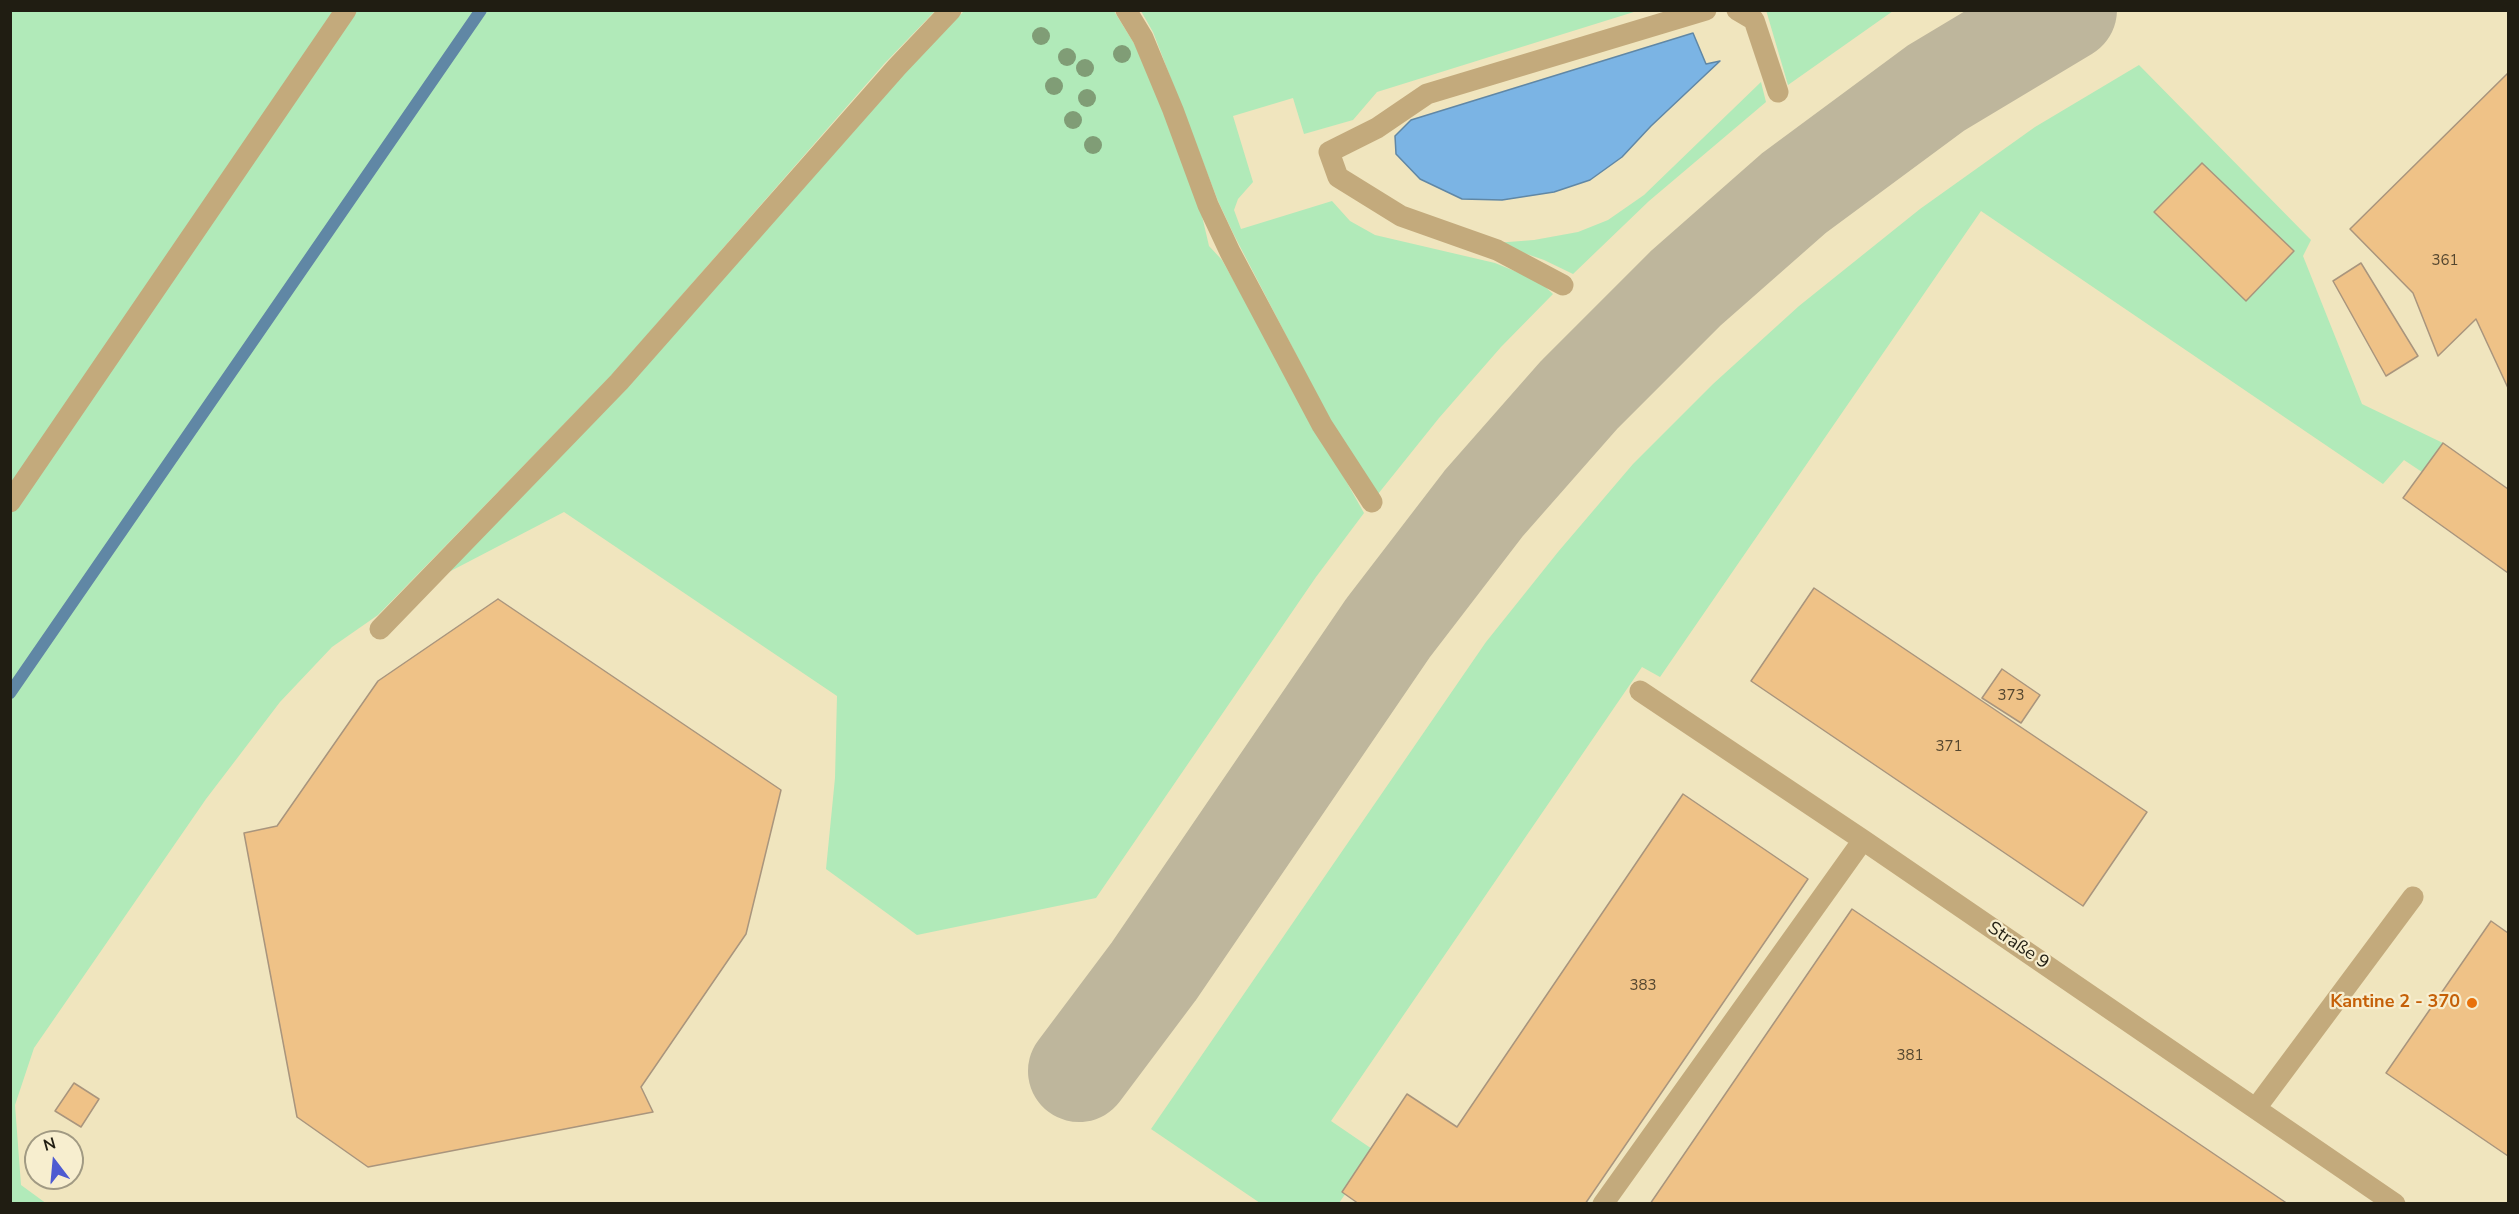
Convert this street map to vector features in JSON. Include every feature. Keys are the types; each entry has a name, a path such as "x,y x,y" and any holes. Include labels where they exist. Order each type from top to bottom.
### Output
{"lane":[{"path":"10,502 346,10"},
{"path":"380,629 619,382 889,76 951,10"},
{"path":"1126,10 1143,38 1173,110 1208,205 1230,252 1322,425 1372,502"},
{"path":"1563,285 1497,250 1401,216 1338,177 1329,152 1377,128 1427,94 1706,10"},
{"path":"1737,10 1754,20 1778,92"},
{"name":"Straße 9","path":"1640,691 1863,840 2395,1203"},
{"path":"1603,1203 1863,840"},
{"path":"2256,1108 2413,897"}],"shaded area":[{"path":"10,11 2508,11 2508,1203 11,1203"}],"green space":[{"path":"1766,10 1893,10 1893,11 1788,85"},
{"path":"10,11 935,11 884,64 612,375 378,615 332,647 280,702 206,799 34,1048 15,1105 21,1185 24,1190 28,1190 47,1204 10,1203"},
{"path":"964,11 1114,11 1135,45 1165,113 1199,203 1209,246 1222,260 1364,513 1316,577 1096,898 917,935 826,869 835,778 837,696 564,512 445,574 904,73"},
{"path":"1141,11 1637,11 1377,92 1353,120 1304,134 1293,98 1233,116 1253,182 1238,199 1234,210 1241,229 1332,201 1350,221 1375,235 1495,263 1539,281 1553,294 1501,347 1439,418 1378,494 1330,420 1233,233 1218,201 1153,32"},
{"path":"2139,65 2311,240 2303,256 2362,404 2443,443 2422,472 2404,460 2383,484 1981,211 1660,677 1642,667 1331,1121 1375,1151 1339,1203 1260,1203 1151,1129 1486,642 1633,464 1713,384 1799,306 1920,209 2035,127"},
{"path":"1761,82 1766,102 1649,201 1573,274 1544,260 1495,243 1534,240 1578,232 1608,220 1644,195"}],"water":[{"path":"1693,33 1706,64 1720,61 1651,126 1622,157 1590,180 1554,192 1502,200 1462,199 1420,179 1396,154 1395,136 1411,120"}],"building":[{"path":"2508,73 2508,388 2476,319 2438,356 2413,293 2350,229"},
{"path":"2202,163 2294,251 2246,301 2154,212"},
{"path":"2361,263 2418,356 2386,376 2333,281"},
{"path":"2443,443 2508,489 2508,573 2403,498"},
{"path":"1814,588 2147,812 2083,906 1751,681"},
{"path":"498,599 781,790 746,934 641,1087 653,1112 368,1167 297,1117 244,833 277,826 378,681"},
{"path":"2002,669 2040,695 2021,723 1982,698"},
{"path":"1683,794 1808,879 1585,1204 1359,1204 1342,1192 1407,1094 1457,1127"},
{"path":"1852,909 2288,1204 1650,1204"},
{"name":"Kantine 2 - 370","path":"2491,921 2508,933 2508,1156 2386,1073"},
{"path":"74,1083 99,1099 81,1127 55,1111"}],"waterway":[{"path":"10,693 481,10"}],"taxiway":[{"path":"1079,1071 1154,971 1388,628 1484,503 1579,395 1686,288 1794,193 1936,88 2066,10"}],"place":[{"name":"Kantine 2 - 370","path":"2472,1003"}]}
